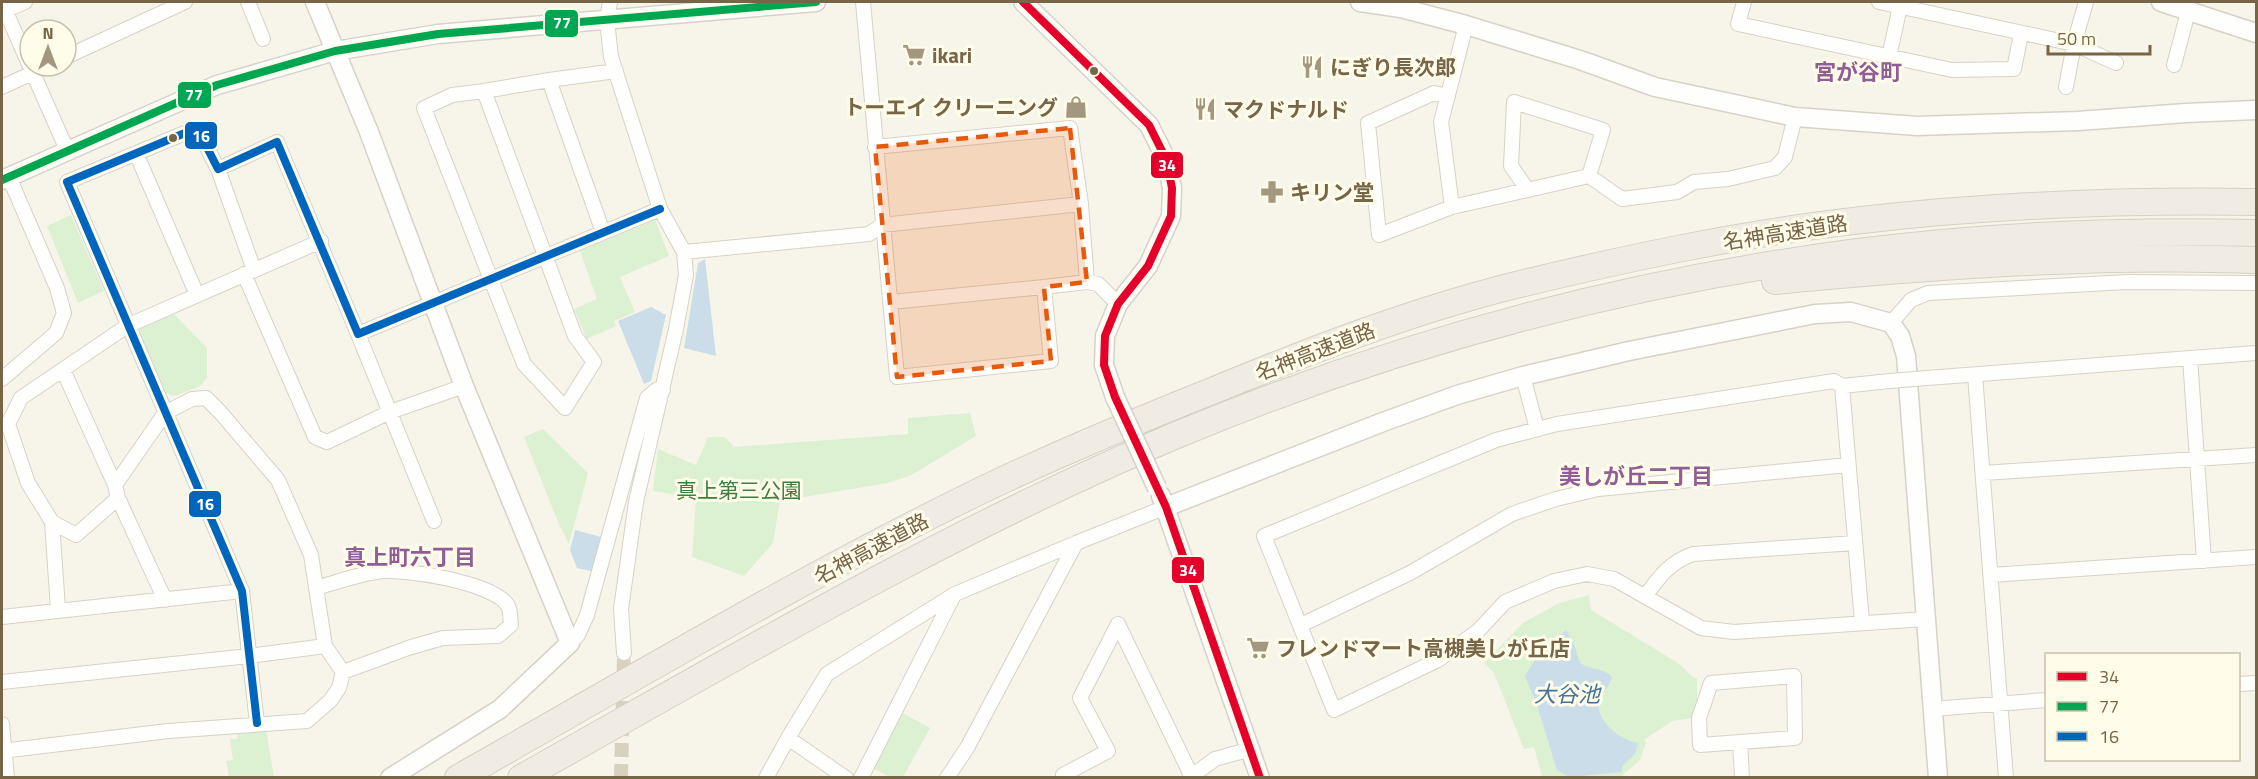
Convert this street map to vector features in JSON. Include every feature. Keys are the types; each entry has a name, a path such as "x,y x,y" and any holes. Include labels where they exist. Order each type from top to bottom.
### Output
{"highway":[{"path":"1286,360 1387,315 1506,277 1623,249 1736,227 1855,209 1962,198 2063,191 2256,189"},
{"name":"名神高速道路","path":"458,777 785,594 984,489 1110,432 1286,360 1386,324 1508,287 1624,261 1738,238 1858,220 1961,210 2133,202 2256,202"},
{"name":"名神高速道路","path":"521,777 789,627 992,520 1179,434 1277,395 1394,355 1511,321 1623,293 1740,270 1859,252 2062,234 2256,233"},
{"path":"1277,395 1515,330 1623,305 1773,281 1963,265 2071,260 2173,257 2256,260"}],"street":[{"path":"18,41 3,9 25,2"},
{"path":"78,51 185,2"},
{"path":"248,2 263,39"},
{"path":"315,2 369,132 464,386 570,643"},
{"path":"610,2 607,20 611,57 660,209 684,252 686,275 663,390 636,502 622,598 621,627 624,653"},
{"path":"2,379 56,333 64,313 57,288 5,178 217,85 335,51 438,34 816,2"},
{"path":"863,2 897,377 1051,362 1044,287"},
{"path":"1023,2 1149,125 1166,159 1172,188 1171,216 1148,266 1118,304 1105,336 1104,365 1115,397 1166,507 1260,777"},
{"path":"1360,2 1401,8 1466,25 1580,60 1655,87 1795,117 1917,126 2078,121 2256,110"},
{"path":"1744,2 1738,24 1952,70 2014,69 2021,34"},
{"path":"1879,2 1900,4 2021,34 2074,44 2116,63"},
{"path":"2066,87 2074,44 2086,2"},
{"path":"2161,2 2256,33"},
{"path":"1889,57 1900,4"},
{"path":"2174,64 2188,12"},
{"path":"1452,207 1441,122 1466,25"},
{"path":"484,91 575,336 594,362 565,408 524,364 424,108 452,95 616,71"},
{"path":"2,87 22,78"},
{"path":"35,78 67,150"},
{"path":"549,80 603,232"},
{"path":"1448,96 1434,93 1368,123 1379,235 1452,207 1589,177 1622,199 1677,192 1694,182 1728,179 1775,168 1785,157 1795,117"},
{"path":"1527,189 1511,166 1514,102 1603,130 1589,177"},
{"path":"257,723 242,591 67,182 197,128 218,169 249,272 315,436 327,442 390,411 464,386"},
{"path":"875,147 1070,128 1081,204 1087,282"},
{"path":"218,169 277,142 321,241 434,520"},
{"path":"136,153 197,295"},
{"path":"684,252 869,234 882,225 1081,204"},
{"path":"358,334 660,209"},
{"path":"58,609 52,522 28,483 8,424 21,398 127,326 321,241"},
{"path":"891,302 1087,282 1098,284 1118,304"},
{"path":"1891,323 1911,300 1929,293 2127,282 2256,283"},
{"path":"766,777 827,674 955,594 1166,507 1457,395 1523,376 1629,351 1815,314 1851,312 1891,323 1900,336 1906,356 1938,777"},
{"path":"1926,619 1734,632 1701,628 1614,579 1587,574 1554,581 1505,602 1478,631 1438,660 1334,710 1264,536 1496,440 1557,424 1834,381 1842,386 2256,353"},
{"path":"2190,358 2204,561"},
{"path":"63,370 165,600"},
{"path":"1975,375 2006,777"},
{"path":"1523,376 1537,429"},
{"path":"1842,386 1862,622"},
{"path":"390,777 500,709 578,635 587,615 647,398 656,390 663,390"},
{"path":"3,751 257,723 307,721 330,701 339,688 343,672 325,646 310,555 278,480 206,398 192,399 165,413 116,492 76,535 52,522"},
{"path":"1983,473 2256,455"},
{"path":"1301,625 1410,573 1512,514 1556,499 1598,489 1848,465"},
{"path":"946,777 967,748 1076,543"},
{"path":"1646,595 1663,572 1678,559 1693,554 1855,543"},
{"path":"1991,575 2256,557"},
{"path":"317,588 378,571 425,574 462,582 498,595 509,607 511,625 498,636 443,638 411,646 343,672"},
{"path":"2,616 242,591"},
{"path":"861,777 955,594"},
{"path":"1063,777 1108,751 1080,698 1118,624 1190,776 1215,759 1251,749"},
{"path":"2,682 325,646"},
{"path":"1794,676 1795,738 1740,742 1700,745 1699,718 1711,683 1794,676"},
{"path":"2240,684 2256,683"},
{"path":"1932,709 2045,700"},
{"path":"2,724 7,777"},
{"path":"788,738 846,777"},
{"path":"1740,742 1742,777"}],"highlighted area":[{"path":"1070,128 1087,282 1044,287 1051,361 897,377 875,147"}],"green space":[{"path":"71,215 104,291 78,303 47,226"},
{"path":"655,220 669,256 620,277 635,312 614,321 616,326 587,339 574,309 597,299 580,251"},
{"path":"174,314 207,348 207,378 200,386 175,396 162,392 137,336 141,328"},
{"name":"真上第三公園","path":"970,413 976,436 910,476 887,483 780,501 773,543 744,576 692,557 696,498 653,491 658,449 696,465 708,437 725,437 734,447 908,434 908,418"},
{"path":"543,429 588,473 569,544 524,437"},
{"path":"1589,595 1591,610 1678,663 1697,678 1697,703 1694,718 1672,721 1644,740 1646,743 1640,760 1623,777 1542,777 1534,747 1524,749 1494,673 1484,663 1523,623 1559,603"},
{"path":"901,712 930,728 903,777 890,777 871,767"},
{"path":"266,730 274,777 229,777 226,761 233,760 230,739 238,739 237,733"}],"water":[{"path":"705,259 716,356 684,348 698,263"},
{"path":"651,307 666,315 651,381 644,384 618,321"},
{"path":"575,530 601,537 591,571 577,568 570,550"},
{"name":"大谷池","path":"1566,630 1574,644 1580,663 1612,677 1600,699 1600,714 1616,733 1638,743 1635,754 1622,766 1622,772 1569,777 1557,770 1537,705 1525,676 1538,655"}],"tunnel":[{"path":"621,778 624,653"}],"transit line":[{"name":"77","path":"2,180 217,85 335,51 438,34 816,2"},
{"name":"34","path":"1023,2 1149,125 1166,159 1172,188 1171,216 1148,266 1118,304 1105,336 1104,365 1115,397 1166,507 1260,778"},
{"name":"16","path":"257,723 242,591 67,182 197,128 218,169 277,142 358,334 660,209"}],"place":[{"name":"ikari","path":"914,55"},
{"name":"にぎり長次郎","path":"1312,67"},
{"name":"トーエイ クリーニング","path":"1076,107"},
{"name":"マクドナルド","path":"1205,109"},
{"name":"キリン堂","path":"1272,192"},
{"name":"フレンドマート高槻美しが丘店","path":"1258,648"}],"district":[{"name":"宮が谷町","path":"1858,72"},
{"name":"美しが丘二丁目","path":"1636,476"},
{"name":"真上町六丁目","path":"410,557"}]}
